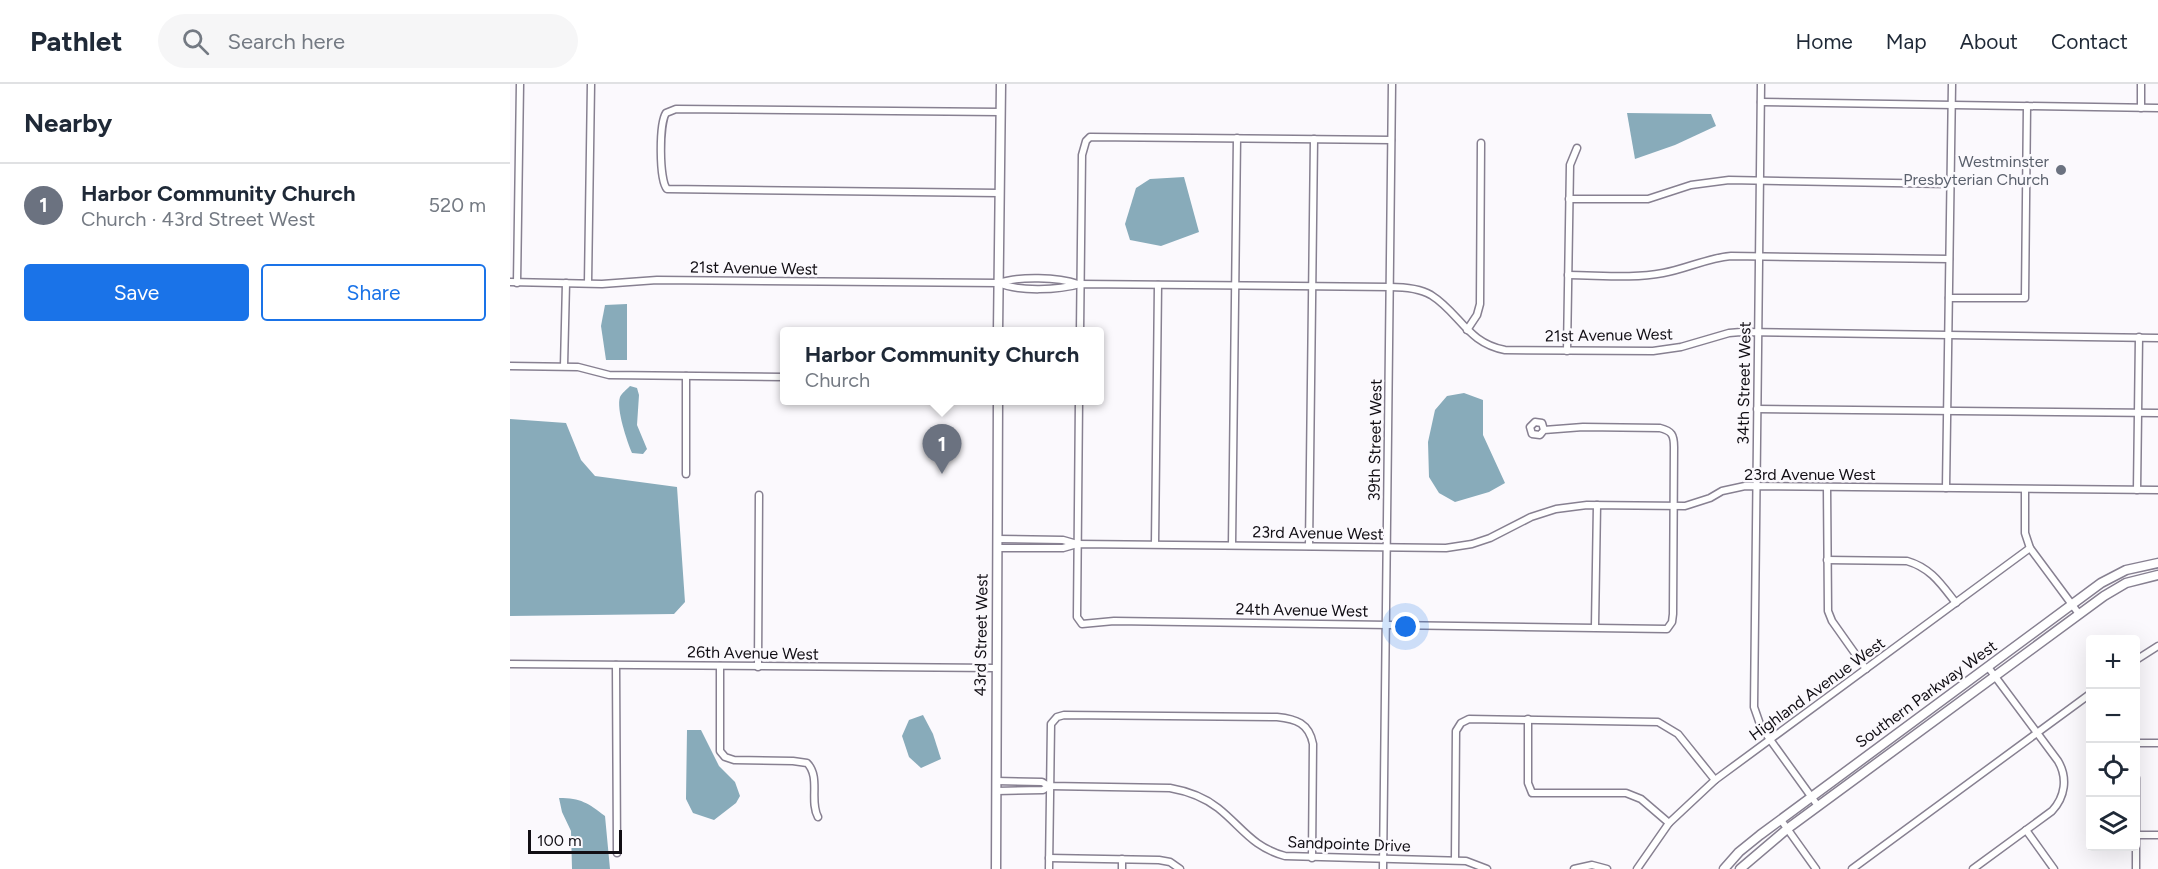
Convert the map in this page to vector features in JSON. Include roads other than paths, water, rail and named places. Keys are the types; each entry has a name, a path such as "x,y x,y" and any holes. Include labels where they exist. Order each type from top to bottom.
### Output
{"street":[{"path":"514,282 520,84"},
{"path":"588,283 591,84"},
{"path":"998,327 1001,84"},
{"name":"39th Street West","path":"1383,869 1392,84"},
{"name":"34th Street West","path":"1761,84 1754,707 1757,721 1818,806"},
{"path":"1946,488 1952,84"},
{"path":"2141,84 2141,108"},
{"path":"1761,102 2158,108"},
{"path":"1949,298 2025,298 2027,106"},
{"path":"999,193 667,189 663,185 662,175 662,124 666,113 676,109 1000,112"},
{"path":"1080,327 1082,155 1086,141 1090,137 1391,140"},
{"path":"1232,545 1237,138"},
{"path":"1310,546 1314,139"},
{"path":"1467,330 1477,315 1480,304 1481,143"},
{"path":"1567,351 1570,165 1577,148"},
{"path":"1569,199 1648,199 1703,183 1729,180 1950,184"},
{"path":"1568,275 1648,275 1681,269 1717,257 1948,259"},
{"name":"21st Avenue West","path":"514,282 588,283 657,280 999,283 1009,279 1066,280 1080,284 1390,287 1416,289 1430,295 1440,302 1476,339 1500,349 1653,351 1690,345 1729,333 2158,338"},
{"path":"564,366 566,283"},
{"path":"1155,544 1158,285"},
{"path":"2137,490 2139,337"},
{"path":"510,366 564,366 609,375 780,377"},
{"path":"686,376 686,474"},
{"name":"43rd Street West","path":"996,869 995,668 998,405"},
{"path":"1077,544 1079,405"},
{"path":"1757,409 2158,413"},
{"path":"1544,430 1583,427 1670,430 1674,447 1674,506"},
{"name":"23rd Avenue West","path":"997,539 1063,540 1077,544 1446,548 1472,544 1490,538 1545,512 1567,507 1674,506 1696,503 1730,488 1756,486 2158,490"},
{"path":"1827,487 1827,602 1832,621 1866,669"},
{"path":"2025,490 2025,533 2030,548 2079,614"},
{"path":"758,667 759,495"},
{"path":"1595,626 1597,505"},
{"name":"24th Avenue West","path":"1077,544 1077,617 1085,624 1114,621 1595,626 1662,629 1670,627 1673,614 1674,506"},
{"name":"23rd Avenue West","path":"997,548 1063,548 1077,544"},
{"name":"Highland Avenue West","path":"1637,869 1669,823 1715,780 2030,548"},
{"path":"1827,560 1914,563 1936,576 1956,603"},
{"name":"Southern Parkway West","path":"1724,869 1740,852 1780,820 2101,584 2135,567 2158,563"},
{"name":"Southern Parkway West","path":"1740,869 1787,829 2118,586 2142,577 2158,575"},
{"path":"2140,657 2158,646"},
{"name":"26th Avenue West","path":"510,664 995,668"},
{"path":"616,665 617,853"},
{"path":"720,666 720,751 725,757 734,760 801,762 810,766 814,775 814,808 818,817"},
{"path":"1973,869 2055,808 2064,787 2062,768 1988,667"},
{"path":"1852,869 2086,698"},
{"path":"1049,869 1051,724 1064,715 1277,717 1297,720 1310,733 1313,744 1312,858"},
{"path":"1455,860 1456,731 1461,723 1469,719 1658,722 1678,734 1715,780"},
{"path":"1528,719 1528,783 1532,793 1626,793 1641,799 1669,823"},
{"path":"2140,743 2158,743"},
{"name":"Sandpointe Drive","path":"996,781 1042,782 1049,786 1163,787 1185,791 1213,804 1247,837 1272,852 1285,856 1455,860 1472,862 1487,869"},
{"name":"Sandpointe Drive","path":"996,791 1043,790 1049,786"},
{"path":"1780,820 1816,869"},
{"path":"2026,830 2054,869"},
{"path":"2140,835 2158,835"},
{"path":"2136,851 2136,869"},
{"path":"1049,858 1165,860 1180,869"},
{"path":"1122,859 1122,869"},
{"path":"1574,869 1592,865 1607,869"}],"water":[{"path":"1627,113 1711,114 1716,126 1675,145 1635,159"},
{"path":"1184,177 1199,232 1161,246 1130,240 1125,224 1136,188 1150,179"},
{"path":"627,304 627,360 606,360 601,326 605,305"},
{"path":"630,386 637,388 639,395 637,425 647,449 643,454 632,453 621,417 620,397"},
{"path":"1464,393 1483,400 1483,435 1505,483 1489,492 1455,502 1439,493 1429,477 1428,442 1435,410 1447,396"},
{"path":"510,419 566,423 581,460 595,476 677,487 685,602 674,614 510,616"},
{"path":"923,715 933,734 941,759 921,768 909,757 902,736 909,720"},
{"path":"687,730 701,730 719,766 735,782 740,796 736,803 714,820 693,813 686,799"},
{"path":"559,798 584,802 605,816 610,869 572,869 571,831 562,812"}],"place":[{"name":"Westminster Presbyterian Church","path":"2061,170"},
{"name":"Harbor Community Church","path":"942,474"}]}
